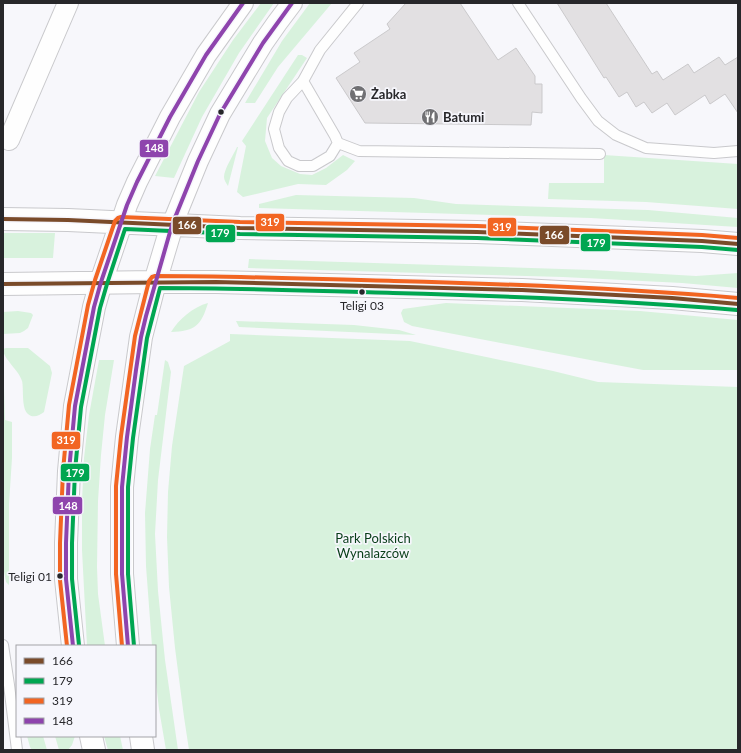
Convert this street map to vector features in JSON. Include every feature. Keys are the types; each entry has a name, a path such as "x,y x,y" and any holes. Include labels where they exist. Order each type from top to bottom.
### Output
{"main road":[{"path":"3,219 68,220 266,229 477,232 702,241 738,244"},
{"path":"73,645 66,579 66,543 68,471 75,406 94,307 121,223"},
{"path":"128,645 122,574 122,487 127,437 140,345 155,282 172,225"},
{"path":"3,284 216,282 522,290 672,298 738,304"},
{"path":"91,737 94,750"},
{"path":"141,737 143,750"}],"street":[{"path":"10,140 68,3"},
{"path":"121,223 137,182 170,117 206,55 243,3"},
{"path":"172,225 198,161 220,114 264,43 292,3"}],"lane":[{"path":"338,143 330,156 313,166 299,166 288,161 279,148 274,129 279,112 287,98 303,81 320,50 358,3"},
{"path":"518,3 598,121 616,134 646,148 714,153 738,150"},
{"path":"303,81 338,143 359,150 600,154"},
{"path":"3,645 17,750"}],"green space":[{"path":"261,3 274,3 239,53 202,117 174,178 155,176 199,92 233,40"},
{"path":"310,3 332,3 278,67 255,103 245,103 282,41"},
{"path":"298,55 302,55 307,58 267,118 265,141 272,158 281,166 300,174 312,175 326,168 343,155 355,161 347,170 326,185 298,184 243,197 237,192 246,146 242,141"},
{"path":"237,147 228,186 224,179 224,174"},
{"path":"604,155 738,164 738,209 646,202 548,199 549,183 604,183"},
{"path":"296,195 414,198 456,204 648,210 738,218 738,227 591,218 259,208 259,204"},
{"path":"3,233 55,233 53,258 3,258"},
{"path":"249,259 593,270 696,276 738,273 738,288 682,283 563,277 248,268"},
{"path":"208,303 203,317 196,326 186,330 171,332 187,314 197,307"},
{"path":"446,303 640,311 738,320 738,370 643,370 412,326 404,322 401,313 403,309"},
{"path":"18,311 31,313 33,315 28,328 20,333 3,334 3,312"},
{"path":"236,321 354,325 399,330 416,335 239,327"},
{"name":"Park Polskich Wynalazców","path":"230,334 410,341 598,382 738,387 738,750 189,750 175,648 169,587 167,537 168,492 172,446 184,366 230,341"},
{"path":"28,348 50,366 52,373 44,412 41,414 32,416 26,411 24,407 22,381 4,353 3,349"},
{"path":"99,360 114,360 105,415 98,501 98,594 105,645 87,645 82,550 82,501 84,458 89,415"},
{"path":"165,360 168,362 171,372 158,480 155,534 158,591 165,660 178,750 166,750 156,683 156,645 152,645 146,566 145,513 150,449 155,415 157,415"},
{"path":"3,385 5,420 12,422 12,458 9,504 9,585 6,582 3,566"},
{"path":"27,737 43,737 47,750 32,750"},
{"path":"55,737 75,737 72,745 68,750 59,750"},
{"path":"104,737 120,737 123,750 108,750"}],"building":[{"path":"406,3 460,3 498,60 516,48 535,76 535,84 542,84 542,113 532,112 531,125 365,123 336,78 360,62 354,53 390,29 387,24"},
{"path":"557,3 606,3 652,74 657,71 663,80 688,64 694,73 719,57 725,65 738,57 738,113 725,94 710,104 705,95 675,115 667,103 652,113 644,102 636,107 627,92 619,97 606,77 604,78"}],"transit line":[{"name":"148","path":"73,645 66,579 69,471 75,406 94,307 127,205 137,182 170,117 206,55 243,3"},
{"name":"148","path":"128,645 122,574 122,487 136,370 146,316 172,225 198,161 220,114 263,43 292,3"},
{"name":"319","path":"67,645 60,580 60,543 63,471 69,405 88,305 115,221 118,218 240,222 477,226 702,235 738,238"},
{"name":"166","path":"3,219 68,220 240,228 477,232 702,241 738,244"},
{"name":"179","path":"79,645 72,579 72,543 75,471 81,407 100,308 125,229 240,234 477,238 702,247 738,250"},
{"name":"319","path":"122,645 116,574 116,486 121,436 135,336 149,281 152,277 245,277 566,287 738,298"},
{"name":"166","path":"3,284 216,282 522,290 672,298 738,304"},
{"name":"179","path":"134,645 128,574 128,487 133,438 147,338 160,288 218,288 522,297 737,310"}],"place":[{"name":"Żabka","path":"358,94"},
{"name":"Batumi","path":"430,117"},
{"name":"Teligi 03","path":"362,292"},
{"name":"Teligi 01","path":"60,576"}]}
